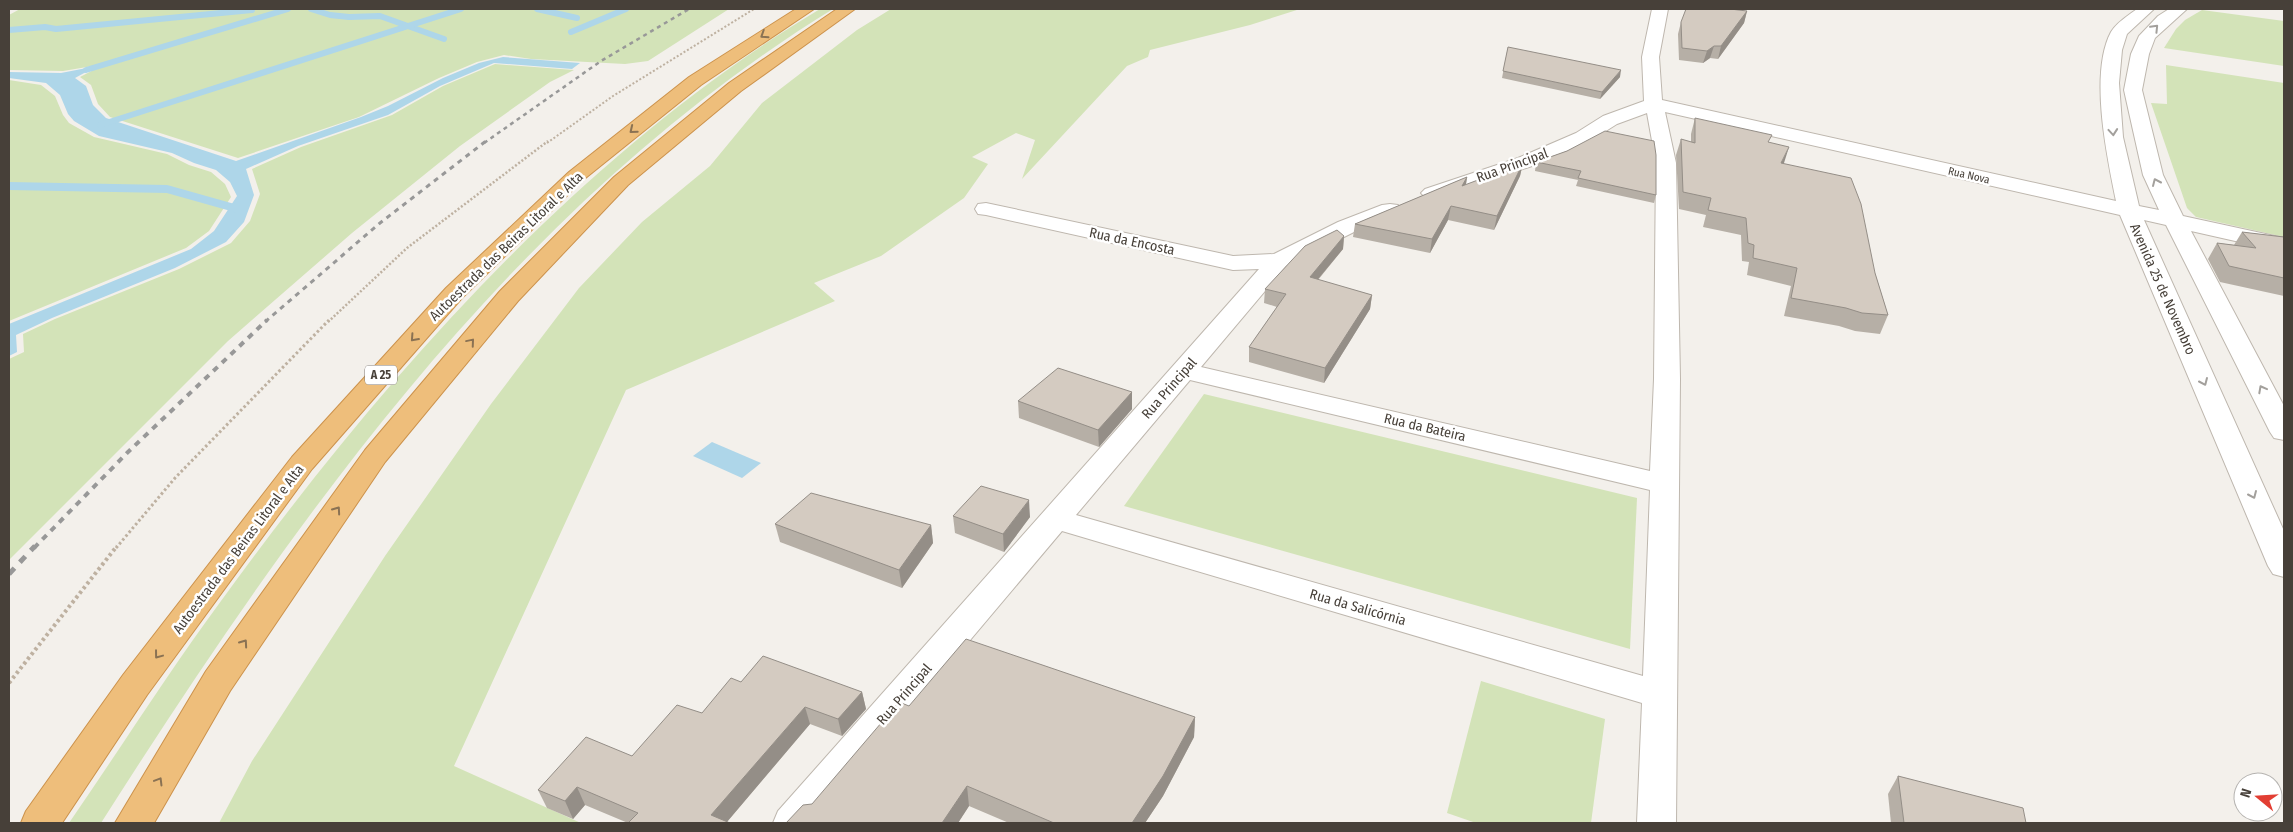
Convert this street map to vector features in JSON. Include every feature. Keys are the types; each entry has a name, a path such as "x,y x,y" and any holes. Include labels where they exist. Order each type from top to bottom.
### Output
{"highway":[{"name":"Autoestrada das Beiras Litoral e Alta","path":"40,823 135,684 302,463 454,293 584,170 695,81 806,9"},
{"path":"134,823 218,681 375,456 509,296 622,181 735,87 847,9"}],"street":[{"path":"1657,823 1667,379 1666,163 1664,141 1654,104 1650,70 1656,23 1660,9"},
{"name":"Avenida 25 de Novembro","path":"2146,9 2119,32 2113,50 2110,83 2113,137 2129,211 2284,566"},
{"path":"2179,9 2164,19 2148,36 2140,54 2133,90 2153,175 2174,220 2284,432"},
{"name":"Rua Nova","path":"1654,104 2284,246"},
{"name":"Rua Principal","path":"792,823 1278,261 1346,227 1452,186 1525,162 1583,137 1610,120 1654,104"},
{"name":"Rua da Encosta","path":"986,209 1233,263 1278,261"},
{"name":"Rua da Bateira","path":"1184,370 1665,484"},
{"name":"Rua da Salicórnia","path":"1056,519 1660,695"}],"path":[{"path":"9,683 91,577 175,478 306,342 407,248 522,161 613,96 754,9"}],"green space":[{"path":"20,9 729,9 648,61 625,64 531,59 504,55 477,62 439,78 359,117 238,158 110,117 98,104 91,85 80,77 105,64 63,71 9,70 9,15"},
{"path":"820,9 833,9 719,87 612,175 514,271 422,374 335,482 253,593 101,823 69,823 201,628 283,517 349,435 419,353 492,275 568,200 648,130 732,66"},
{"path":"891,9 1300,9 1250,25 1150,50 1148,57 1127,66 1022,179 1035,140 1016,133 972,157 988,164 964,198 881,256 814,283 835,301 626,390 454,766 581,823 219,823 252,761 385,556 491,404 579,288 642,222 710,166 762,103 857,30"},
{"path":"2202,10 2284,21 2284,66 2164,48 2176,29 2185,20"},
{"path":"495,64 574,70 550,82 460,146 352,233 228,341 9,560 9,359 24,352 23,334 55,319 179,269 231,243 250,221 260,194 252,169 301,147 392,115 443,86"},
{"path":"2166,65 2284,83 2284,237 2196,217 2187,208 2151,103 2167,104"},
{"path":"9,80 41,85 55,96 63,115 69,123 94,137 167,154 189,165 211,172 225,184 231,197 209,231 186,248 9,321"},
{"path":"1204,394 1637,498 1630,649 1124,506"},
{"path":"1481,681 1605,719 1591,823 1476,823 1447,813"}],"water":[{"path":"503,57 580,63 572,69 494,63 440,86 388,115 298,146 246,169 254,195 244,222 226,242 175,268 52,318 16,335 17,352 9,356 9,324 191,249 214,231 237,196 230,182 216,170 172,153 99,136 74,121 68,114 60,95 46,83 9,78 9,72 61,73 97,66 75,78 86,86 93,105 106,118 236,161 361,117 388,106 443,78 479,63"},
{"path":"712,442 761,463 742,478 693,456"}],"building":[{"path":"1686,9 1747,11 1721,46 1714,46 1707,51 1682,48 1681,22"},
{"path":"1508,47 1621,70 1602,92 1503,71"},
{"path":"1695,118 1772,135 1768,142 1789,147 1781,163 1851,178 1861,204 1875,273 1888,315 1862,313 1846,308 1791,298 1797,268 1753,258 1754,245 1748,243 1746,218 1708,210 1711,198 1683,192 1681,139 1695,143"},
{"path":"1605,131 1654,141 1656,195 1578,178 1581,171 1536,162 1567,151"},
{"path":"1523,163 1497,216 1451,206 1432,239 1355,224 1467,177 1462,186"},
{"path":"1337,230 1344,236 1310,277 1372,295 1325,368 1249,347 1286,294 1265,289 1305,246"},
{"path":"2242,232 2284,237 2284,278 2229,266 2217,243 2256,248"},
{"path":"1058,368 1132,392 1098,430 1018,401"},
{"path":"981,486 1029,500 1003,534 953,516"},
{"path":"811,493 931,525 899,570 775,524"},
{"path":"966,639 1195,717 1163,776 1132,823 1054,823 967,786 942,823 786,823 803,805 812,804 899,702 909,706"},
{"path":"763,656 862,692 838,719 805,707 711,815 730,823 628,823 638,813 577,787 565,801 538,790 586,737 632,756 677,705 702,713 731,678 741,682"},
{"path":"1898,776 2023,808 2026,823 1904,823"}],"waterway":[{"path":"86,70 288,9"},
{"path":"311,9 330,15 349,17 380,16 408,26"},
{"path":"408,26 461,9"},
{"path":"537,9 577,18"},
{"path":"571,32 626,9"},
{"path":"9,30 45,27 56,29 252,10"},
{"path":"100,125 408,26"},
{"path":"408,26 444,39"},
{"path":"9,186 167,189 238,209"}],"railway":[{"path":"484,143 601,61 689,9"},
{"path":"265,322 380,223 486,141"},
{"path":"34,548 128,452 267,320"},
{"path":"9,574 35,546"}]}
